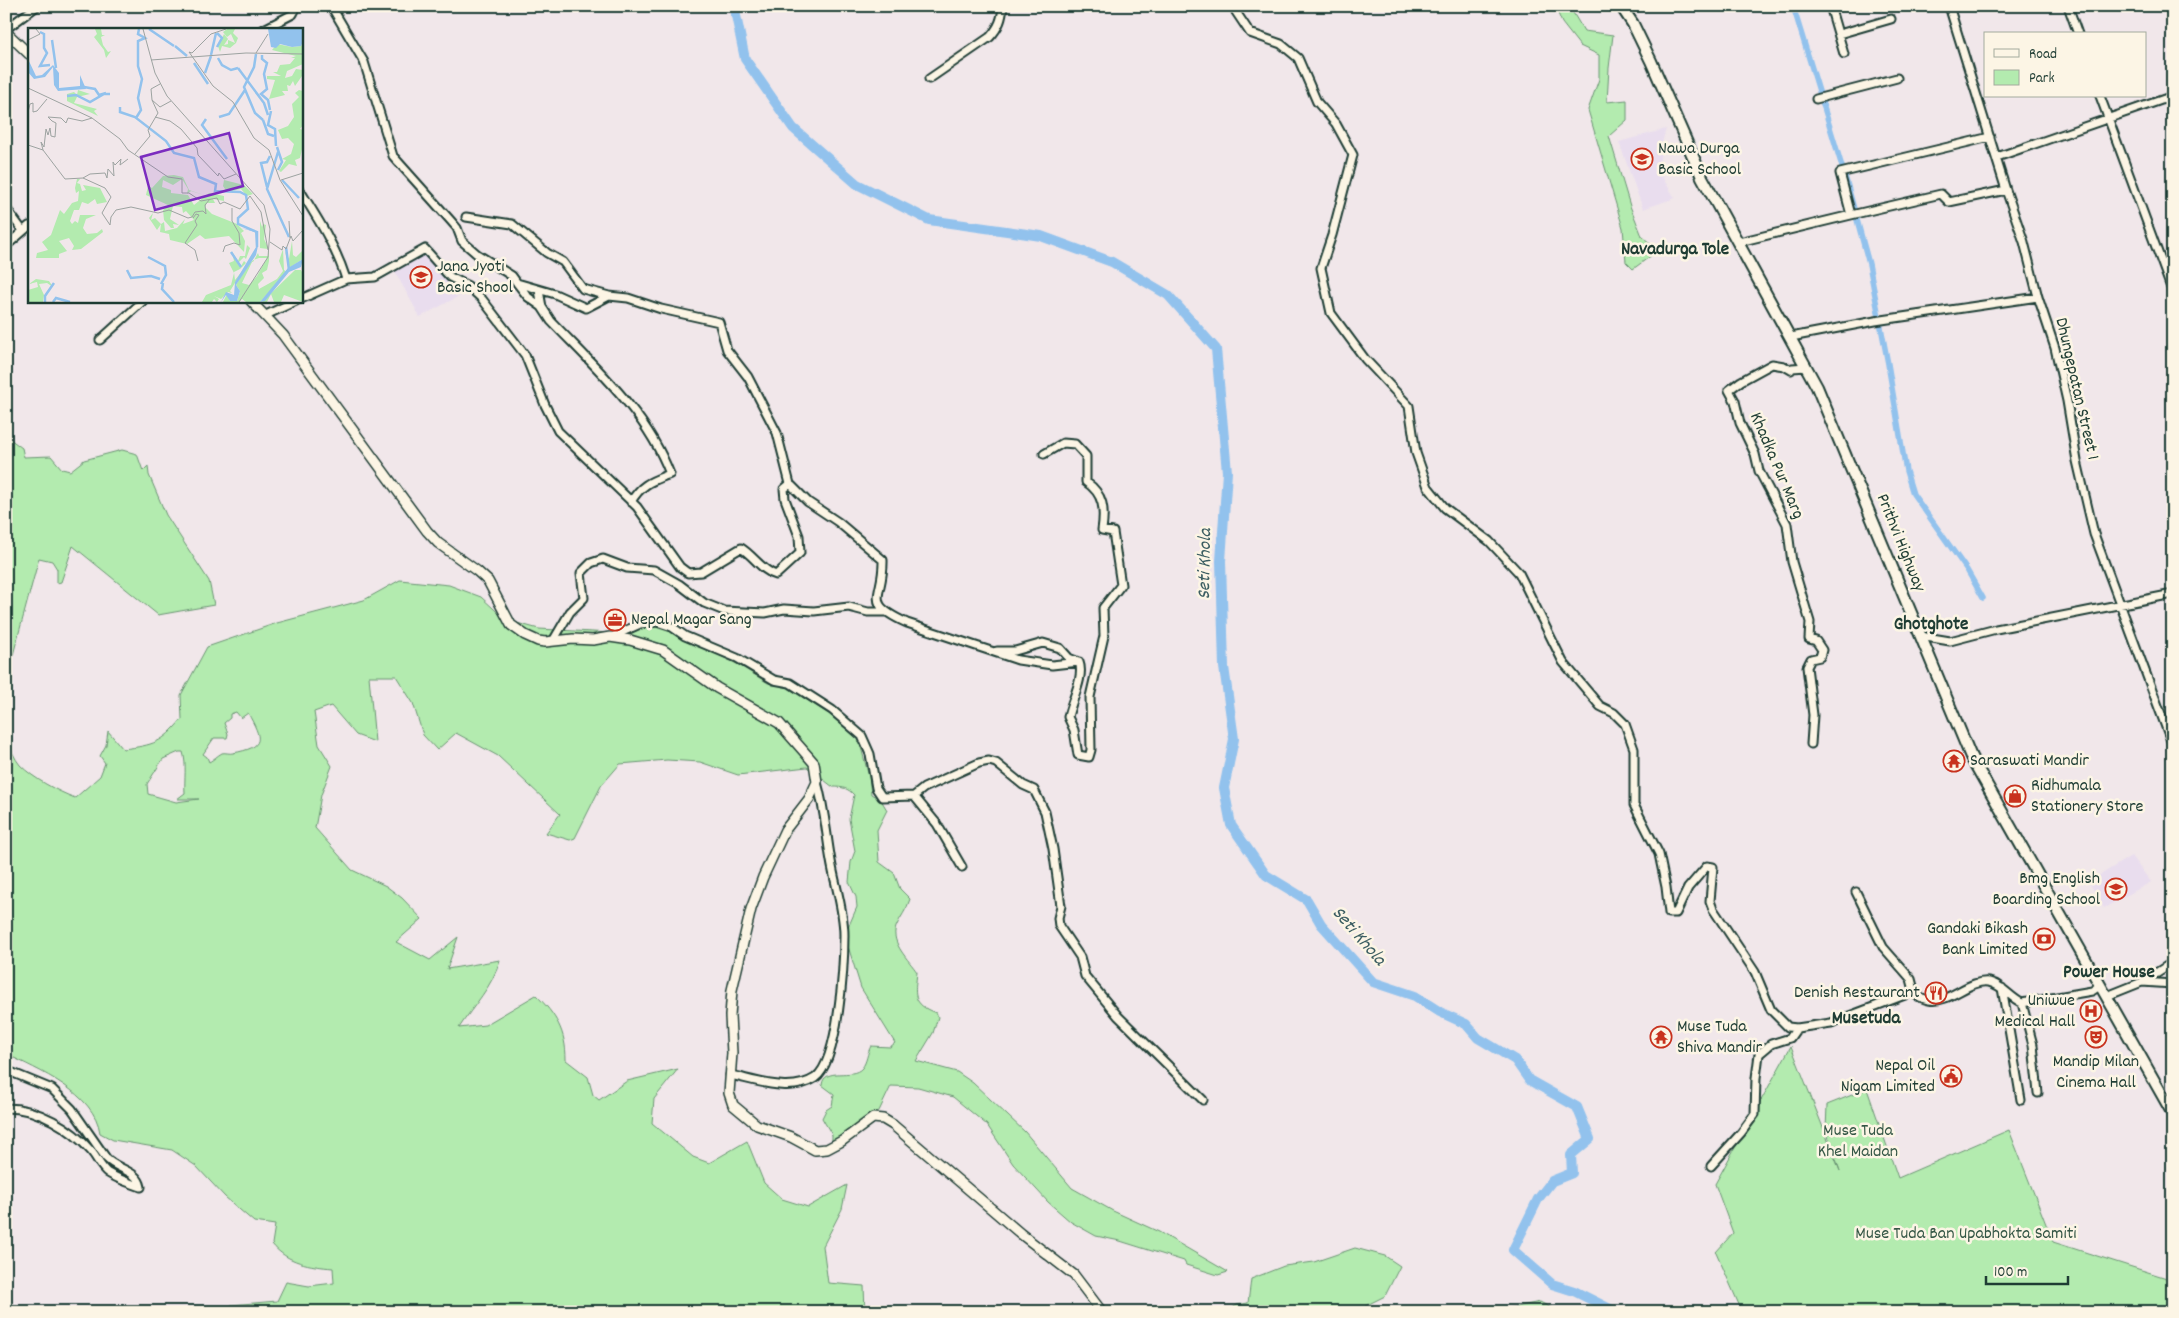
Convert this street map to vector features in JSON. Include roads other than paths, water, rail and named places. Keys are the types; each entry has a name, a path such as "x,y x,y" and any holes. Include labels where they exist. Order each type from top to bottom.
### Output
{"highway":[{"name":"Prithvi Highway","path":"1621,6 1633,24 1651,61 1702,177 1807,367 1836,429 1927,653 1972,756 2173,1114"}],"main road":[{"path":"6,30 28,53"},
{"path":"252,302 283,335 427,532 438,543 488,581 505,615 517,630 538,641 593,640 610,637 630,640 671,653 717,688 779,723 814,763 817,782 809,800 785,830 750,909 732,990 729,1093 733,1105 757,1125 791,1137 816,1150 823,1150 834,1145 873,1118 888,1121 921,1147 1021,1234 1074,1275 1102,1312"}],"street":[{"path":"6,30 37,6"},
{"path":"266,28 293,14 297,6"},
{"path":"331,6 364,62 393,156 451,220 457,228 462,241 477,254 512,276 528,296 542,307 551,321 625,398 661,451 670,474 652,480 637,490 631,502"},
{"path":"929,79 990,37 998,28 1003,6"},
{"path":"1235,6 1236,12 1250,33 1281,44 1298,58 1317,102 1336,124 1353,155 1321,268 1331,313 1364,359 1409,406 1416,453 1428,487 1445,508 1489,541 1519,573 1563,662 1600,706 1614,713 1625,724 1634,749 1634,805 1659,854 1666,887 1668,911 1671,914 1676,913 1690,885 1707,866 1713,867 1710,901 1713,909 1755,972 1770,1010 1788,1027 1797,1028 1830,1023 1910,993 1930,1001 1941,999 1981,982 1993,983 2002,988 2014,1000 2022,1003 2092,991 2101,985"},
{"path":"1830,6 1844,54"},
{"name":"Dhungepatan Street 1","path":"1949,6 2024,242 2038,297 2055,348 2086,504 2120,606 2131,630 2149,686 2173,746"},
{"path":"2068,6 2077,32"},
{"path":"1839,34 1891,19"},
{"path":"1816,99 1897,78"},
{"path":"1997,158 2173,96"},
{"path":"2101,98 2173,293"},
{"path":"1851,215 1840,173 1990,137"},
{"path":"1739,242 1941,194 1949,202 2006,190"},
{"path":"302,194 328,234 346,279"},
{"path":"6,208 27,228 6,246"},
{"path":"466,217 512,224 546,253 564,262 583,289 609,296 628,298 661,309 720,322 727,350 748,377 777,433 790,484 808,502 838,522 883,560 877,599 884,612"},
{"path":"302,299 346,279 375,277 425,250 450,276 468,286 482,299 525,355 545,406 558,431 631,502 680,567 688,573 701,572 741,548 749,553 767,572 776,576 800,553 799,536 785,499 784,489 790,484"},
{"path":"517,283 586,308 609,296"},
{"path":"539,290 542,307"},
{"path":"1791,337 1875,321 2038,297"},
{"path":"100,340 142,302"},
{"path":"266,315 294,302"},
{"name":"Khadka Pur Marg","path":"1807,367 1792,368 1791,370 1772,364 1729,390 1746,439 1755,454 1759,472 1787,524 1792,562 1810,622 1809,639 1816,642 1822,650 1820,656 1811,659 1807,667 1813,715 1811,744"},
{"path":"1044,454 1063,443 1075,444 1086,456 1086,482 1102,498 1105,512 1102,530 1113,532 1117,550 1121,585 1103,608 1104,636 1090,697 1091,750 1089,757 1078,755 1074,730 1068,717 1079,679 1081,666 1079,662"},
{"path":"553,641 570,612 584,598 584,584 581,573 591,564 603,559 627,568 654,570 679,584 704,603 724,611 765,613 784,609 814,611 849,607 868,612 884,612 907,623 1018,660 1052,665 1079,662"},
{"path":"1920,636 1950,641 1996,629 2173,594"},
{"path":"610,637 640,624 657,622 672,627 685,636 737,658 774,680 790,683 832,710 862,736 870,754 876,788 882,797 914,796 924,788 979,763 990,761 996,763 1023,785 1034,790 1045,812 1053,850 1061,906 1058,918 1059,926 1080,957 1085,976 1118,1016 1203,1100"},
{"path":"994,652 999,650 1015,651 1043,643 1060,648 1069,658 1079,662"},
{"path":"730,1075 785,1086 800,1084 816,1077 826,1064 832,1048 842,976 844,934 831,860 825,808 817,782"},
{"path":"914,796 937,824 962,867"},
{"path":"1856,892 1883,947 1911,979 1915,994"},
{"path":"2107,996 2142,982 2172,965"},
{"path":"2142,982 2173,984"},
{"path":"2002,988 2021,1100"},
{"path":"2022,1003 2033,1045 2038,1093"},
{"path":"1711,1166 1741,1133 1755,1114 1759,1054 1771,1044 1790,1038 1797,1028"},
{"path":"6,1070 52,1089 72,1109 111,1164 134,1174 139,1179 140,1187 108,1172 91,1151 68,1130 52,1120 17,1108 6,1108"}],"waterway":[{"name":"Seti Khola","path":"734,6 745,59 793,128 857,184 929,220 1041,236 1112,262 1168,295 1216,349 1227,472 1221,561 1224,667 1234,739 1224,788 1231,825 1266,875 1307,900 1321,924 1373,982 1415,996 1440,1012 1466,1024 1478,1038 1515,1060 1529,1080 1577,1107 1590,1139 1571,1155 1572,1173 1552,1181 1538,1199 1513,1250 1552,1284 1574,1291 1616,1312"},
{"path":"1793,6 1847,183 1869,264 1906,471 1913,494 1967,570 1983,598"}],"place":[{"name":"Nawa Durga Basic School","path":"1642,159"},
{"name":"Jana Jyoti Basic Shool","path":"421,277"},
{"name":"Nepal Magar Sang","path":"615,620"},
{"name":"Saraswati Mandir","path":"1954,761"},
{"name":"Ridhumala Stationery Store","path":"2015,796"},
{"name":"Bmg English Boarding School","path":"2116,889"},
{"name":"Gandaki Bikash Bank Limited","path":"2044,939"},
{"name":"Denish Restaurant","path":"1936,993"},
{"name":"Uniwue Medical Hall","path":"2091,1011"},
{"name":"Muse Tuda Shiva Mandir","path":"1661,1037"},
{"name":"Mandip Milan Cinema Hall","path":"2096,1037"},
{"name":"Nepal Oil Nigam Limited","path":"1951,1076"}],"district":[{"name":"Navadurga Tole","path":"1675,250"},
{"name":"Ghotghote","path":"1931,625"},
{"name":"Power House","path":"2109,973"},
{"name":"Musetuda","path":"1866,1019"}],"park label":[{"name":"Muse Tuda Khel Maidan","path":"1858,1141"},
{"name":"Muse Tuda Ban Upabhokta Samiti","path":"1966,1234"}]}
